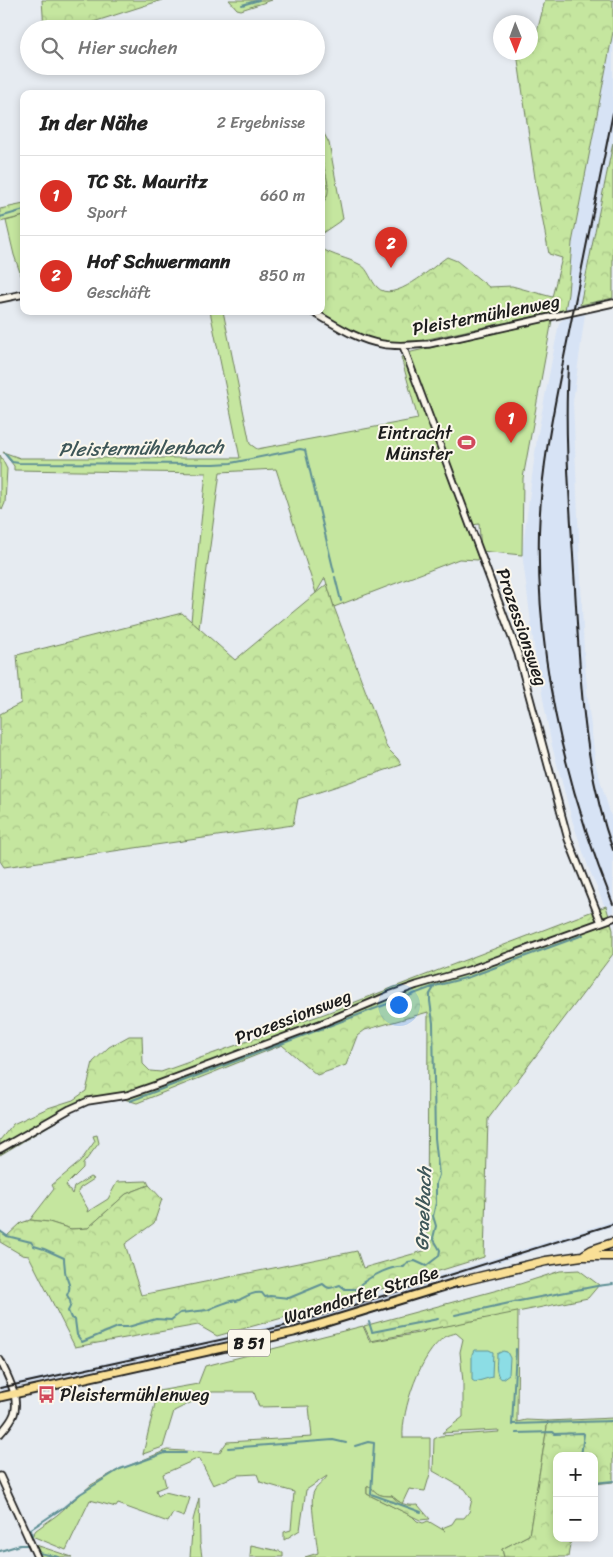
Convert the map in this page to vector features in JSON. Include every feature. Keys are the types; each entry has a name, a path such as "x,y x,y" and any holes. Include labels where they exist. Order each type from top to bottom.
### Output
{"highway":[{"path":"582,1256 592,1250 613,1243"},
{"name":"B 51","path":"582,1256 613,1256"},
{"name":"Warendorfer Straße","path":"458,1282 525,1265 582,1256"}],"main road":[{"name":"Warendorfer Straße","path":"0,1397 294,1332 458,1282"}],"street":[{"path":"0,299 20,295"},
{"name":"Pleistermühlenweg","path":"318,315 355,335 380,344 403,346 429,344 613,303"},
{"name":"Prozessionsweg","path":"403,346 518,654 568,839 601,922"},
{"name":"Prozessionsweg","path":"0,1149 88,1101 127,1095 156,1085 325,1022 392,994 476,968 613,918"},
{"path":"0,1360 16,1405 14,1413 0,1434"},
{"path":"0,1476 38,1557"}],"shaded area":[{"path":"613,32 613,143 580,305 565,310 572,243"},
{"path":"585,314 573,402 584,653 589,711 596,766 613,823 613,913 608,914 589,869 573,823 551,742 536,661 522,553 537,438 559,323 563,319"},
{"path":"613,1221 613,1226 276,1331 0,1391 0,1386 211,1340 314,1315"}],"green space":[{"path":"42,0 162,0 100,20 43,20"},
{"path":"229,0 272,0 241,10 237,9"},
{"path":"545,0 613,0 613,32 572,243 565,310 404,344 382,343 359,335 325,315 325,250 361,265 366,269 377,287 384,291 402,288 447,257 457,261 489,287 512,286 552,297 562,258 549,254 536,185 518,60 538,60 538,28"},
{"path":"325,136 329,143 343,219 325,231"},
{"path":"613,143 613,298 580,305"},
{"path":"325,171 328,190 325,200"},
{"path":"20,205 20,217 0,222 0,209"},
{"path":"20,217 20,272 14,255 6,221"},
{"path":"211,315 224,315 250,444 257,449 418,419 401,357 405,355 479,560 459,559 334,607 325,578 316,593 276,469 220,472 199,628 191,621 206,473 14,470 14,466 3,452 20,458 240,458"},
{"path":"552,320 523,478 522,555 481,551 479,524 472,525 407,353"},
{"path":"0,455 7,469 5,503 2,510 0,505"},
{"path":"327,584 387,748 401,765 298,799 293,825 4,867 0,861 0,714 21,703 17,655 182,613 235,660"},
{"path":"606,906 613,930 613,954 488,1119 484,1257 333,1304 217,1336 198,1325 75,1347 29,1256 22,1255 0,1242 0,1231 7,1236 21,1223 30,1220 49,1222 71,1229 88,1228 126,1194 149,1185 162,1199 154,1223 125,1244 141,1295 357,1251 363,1268 427,1250 428,1012 365,1030 357,1036 346,1065 317,1075 282,1045 137,1103 124,1099 84,1105 0,1155 0,1140 13,1124 48,1108 73,1100 86,1091 93,1062 109,1047 129,1036 142,1036 143,1064 150,1071 161,1072 324,1014"},
{"path":"97,1135 99,1143 83,1164 83,1168 66,1185 72,1194 74,1187 90,1177 94,1179 80,1188 78,1192 88,1209 87,1212 108,1199 117,1182 147,1181 149,1185 126,1194 88,1228 71,1229 49,1222 30,1220 54,1189 52,1185 80,1162 95,1141 93,1136"},
{"path":"579,1270 599,1285 588,1298 371,1341 364,1326 520,1284 560,1271"},
{"path":"518,1311 517,1422 526,1420 548,1421 529,1535 502,1549 504,1557 305,1557 318,1553 312,1499 314,1491 327,1476 306,1490 300,1530 284,1540 284,1532 291,1530 294,1492 260,1482 257,1474 238,1475 213,1485 199,1458 163,1474 166,1486 156,1490 158,1496 165,1492 190,1498 184,1517 173,1513 168,1522 118,1504 116,1507 90,1500 66,1550 32,1536 36,1530 57,1515 91,1485 116,1471 167,1450 219,1453 227,1442 312,1437 309,1406 259,1407 254,1392 212,1392 174,1411 163,1447 143,1454 158,1391 198,1384 205,1366 363,1326 370,1342 424,1332 426,1330","holes":["456,1333 463,1339 460,1352 463,1382 463,1417 442,1433 498,1430 499,1432 440,1436 434,1439 433,1471 465,1489 472,1499 469,1512 464,1518 456,1518 452,1524 442,1528 445,1531 428,1521 423,1523 417,1521 412,1516 367,1494 367,1487 371,1487 375,1492 385,1496 392,1496 402,1504 409,1489 425,1491 430,1474 430,1438 403,1438 405,1413 414,1383 428,1355 436,1344 446,1336"]},
{"path":"613,1418 613,1482 598,1484 598,1452 553,1452 553,1542 570,1542 568,1557 504,1557 502,1549 529,1535 548,1421"},
{"path":"367,1487 371,1487 375,1492 385,1496 392,1496 404,1504 418,1505 430,1519 420,1520 367,1494"},
{"path":"199,1498 202,1557 190,1557 193,1520"},
{"path":"36,1545 72,1557 41,1557"},
{"path":"251,1545 283,1552 283,1557 250,1557"}],"water":[{"path":"474,1350 489,1350 493,1352 492,1377 475,1382 472,1380 472,1354"},
{"path":"503,1351 507,1352 510,1358 509,1374 502,1379 498,1375 496,1364 497,1354"}],"waterway":[{"path":"242,5 259,0"},
{"path":"0,217 20,211"},
{"name":"Pleistermühlenbach","path":"5,454 12,462 19,463 214,464 231,463 300,449 305,450 334,572"},
{"name":"Pleistermühlenbach","path":"335,577 341,601"},
{"path":"130,1101 435,986 469,977 583,935"},
{"name":"Graelbach","path":"0,1231 7,1236 31,1242 34,1246 64,1258 69,1286 67,1295 70,1305 68,1311 71,1318 75,1320 77,1335 82,1342 118,1327 128,1327 156,1319 171,1320 180,1313 208,1310 253,1294 262,1293 265,1297 289,1298 323,1284 329,1288 340,1285 345,1289 360,1289 362,1283 371,1277 388,1269 404,1267 408,1262 415,1261 426,1266 439,1256 440,1250 433,1238 436,1226 433,1216 436,1203 436,1183 439,1175 435,1138 433,1023 430,1001 430,994 435,986"},
{"path":"455,1315 613,1284"},
{"path":"357,1290 362,1298"},
{"path":"369,1322 372,1332 438,1319"},
{"path":"512,1425 516,1349"},
{"path":"512,1424 613,1421"},
{"path":"516,1433 583,1433 582,1452"},
{"path":"228,1448 333,1440 346,1443"},
{"path":"355,1446 368,1442 374,1443 371,1494 421,1512"},
{"path":"32,1537 31,1529 80,1494 120,1469 165,1453 186,1453"},
{"path":"598,1483 613,1481"},
{"path":"35,1544 39,1553 59,1557"},
{"path":"0,1551 20,1545 27,1545"}],"railway":[{"path":"613,113 550,431 540,507 539,532 539,580 543,628 548,675 557,722 581,814 613,904"},
{"path":"568,367 568,469 584,713 594,782 613,850"},
{"path":"0,1388 293,1324 613,1224"}],"place":[{"name":"Hof Schwermann","path":"391,268"},
{"name":"Eintracht Münster","path":"466,443"},
{"name":"TC St. Mauritz","path":"511,443"},
{"name":"Pleistermühlenweg","path":"46,1395"}]}
